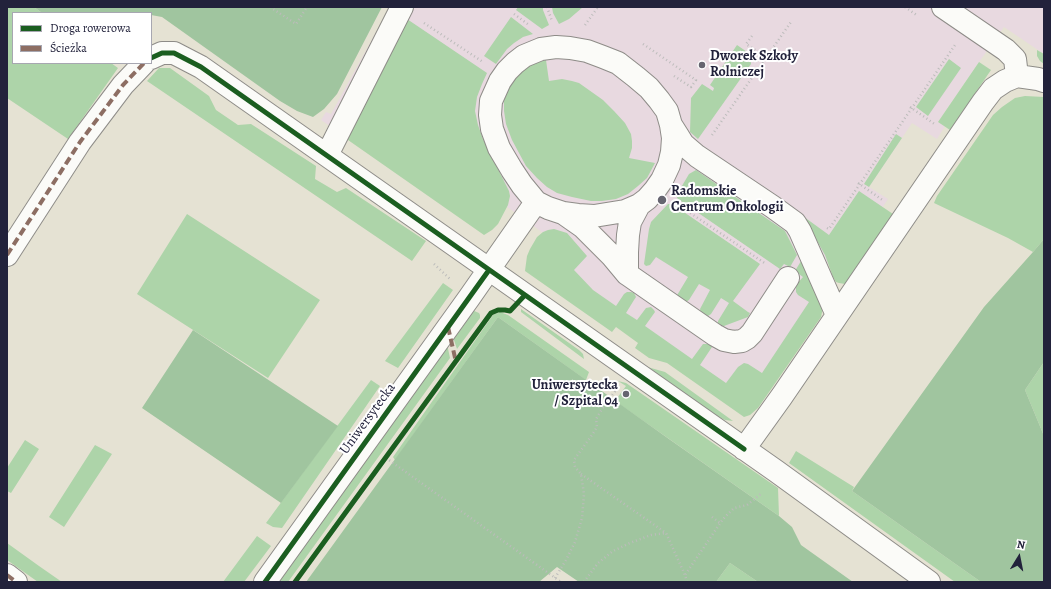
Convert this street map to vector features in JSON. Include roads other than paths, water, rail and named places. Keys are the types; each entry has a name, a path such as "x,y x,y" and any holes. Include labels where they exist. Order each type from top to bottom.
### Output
{"street":[{"path":"944,7 1006,50 1015,58 1017,76"},
{"path":"327,155 402,8"},
{"path":"556,47 570,48 603,56 618,64 636,77 649,88 659,100 667,111 671,125 674,138 669,165 662,180 647,199 639,205 624,211 594,216 578,215 563,213 536,202 522,185 499,148 492,128 490,107 495,91 504,76 515,63 524,56 541,49 556,47"},
{"path":"152,58 162,53 174,53 201,67 744,449 929,582"},
{"path":"7,255 80,142 123,85 143,64"},
{"path":"744,449 993,89 1005,81 1017,76 1044,81"},
{"path":"671,125 684,144 697,156 774,207 795,224 800,230 837,315"},
{"name":"Uniwersytecka","path":"265,582 489,270 536,202"},
{"path":"628,274 627,252 630,222 639,205"},
{"path":"563,213 583,227 628,274 724,340 734,342 742,341 747,338 788,278"},
{"path":"7,575 16,582"}],"place":[{"name":"Dworek Szkoły Rolniczej","path":"702,65"},
{"name":"Radomskie Centrum Onkologii","path":"662,200"},
{"name":"Uniwersytecka / Szpital 04","path":"626,394"}]}
